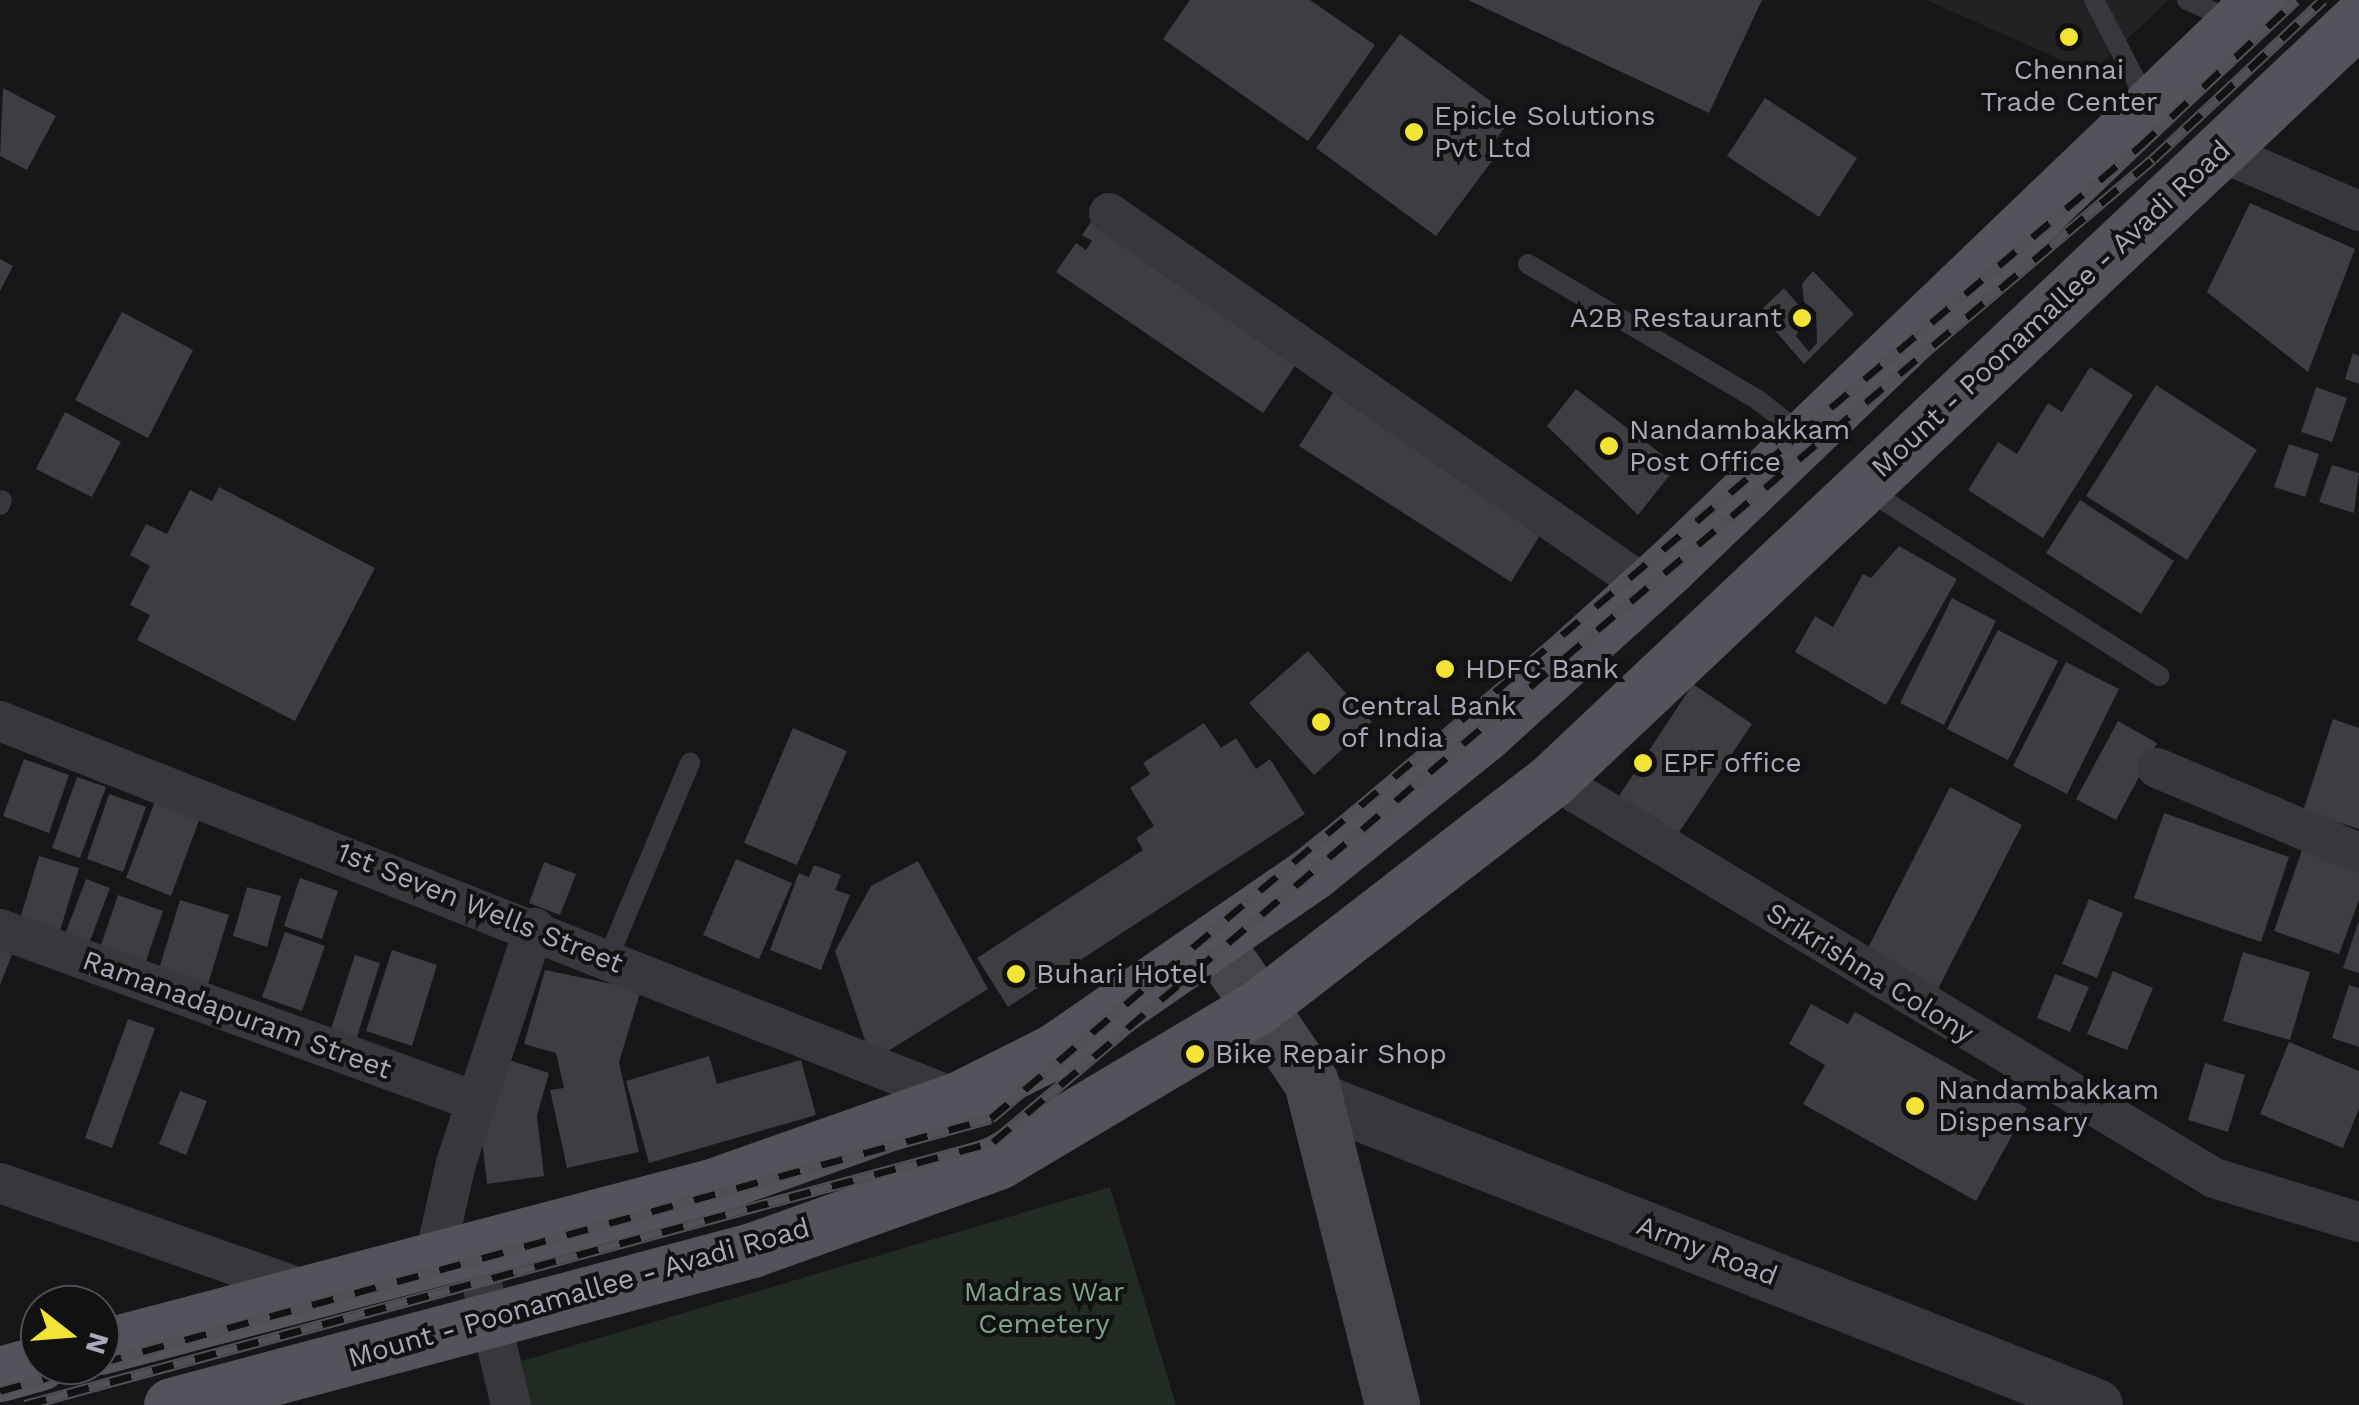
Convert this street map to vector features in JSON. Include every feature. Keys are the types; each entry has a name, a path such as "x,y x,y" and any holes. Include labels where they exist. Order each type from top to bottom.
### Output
{"main road":[{"path":"120,1342 712,1186 958,1099 1054,1051 1215,942 1467,747 1646,587 2148,104 2228,8"},
{"name":"Mount - Poonamallee - Avadi Road","path":"171,1405 752,1250 998,1162 1261,1005 1553,779 2359,19"},
{"path":"1747,490 1799,548"},
{"path":"1215,942 1301,1061 1316,1098 1392,1405"}],"street":[{"path":"2218,151 2359,211"},
{"path":"1109,213 1646,587"},
{"name":"1st Seven Wells Street","path":"0,721 534,928 958,1099"},
{"path":"2157,768 2359,853"},
{"name":"Srikrishna Colony","path":"1553,779 2214,1178 2359,1222"},
{"name":"Ramanadapuram Street","path":"0,928 475,1101"},
{"path":"511,1405 490,1321 454,1256 475,1101 534,928"},
{"name":"Army Road","path":"1316,1098 2098,1405"},
{"path":"0,1183 308,1292"}],"lane":[{"path":"2094,0 2148,104"},
{"path":"1528,264 1758,400 1802,434"},
{"path":"1864,488 2159,676"},
{"path":"608,958 690,763"}],"shaded area":[{"name":"Chennai Trade Center","path":"1926,0 2169,0 2091,73"}],"green space":[{"name":"Madras War Cemetery","path":"1110,1187 1176,1405 519,1405 508,1365"}],"building":[{"path":"1190,0 1310,0 1375,45 1308,141 1163,39"},
{"path":"1468,0 1762,0 1709,113"},
{"name":"Epicle Solutions Pvt Ltd","path":"1400,34 1512,117 1484,156 1492,161 1436,236 1316,148"},
{"path":"3,88 56,116 27,170 0,156"},
{"path":"1765,98 1857,158 1819,217 1727,156"},
{"path":"2250,203 2355,249 2308,372 2207,292"},
{"path":"1093,219 1301,357 1263,413 1056,272 1076,243 1086,250 1092,241 1082,235"},
{"path":"0,259 13,266 0,291"},
{"path":"1813,271 1854,314 1804,364 1759,312 1784,288 1807,315 1796,336 1809,352 1817,343 1816,312 1804,302 1802,284"},
{"path":"122,312 193,350 148,438 75,400"},
{"path":"2353,353 2359,356 2359,384 2345,379"},
{"path":"2090,367 2133,395 2043,538 1968,490 1998,442 2017,454 2048,403 2062,412"},
{"path":"1338,385 1549,521 1511,582 1299,446"},
{"path":"2156,385 2257,450 2187,560 2086,496"},
{"path":"2316,387 2347,398 2332,442 2301,432"},
{"name":"Nandambakkam Post Office","path":"1576,389 1677,466 1638,515 1547,426"},
{"path":"65,412 121,442 92,497 36,469"},
{"path":"2289,444 2319,454 2305,497 2274,487"},
{"path":"2332,465 2359,473 2354,513 2319,502"},
{"path":"219,487 375,568 295,721 137,640 150,615 130,605 150,566 130,555 146,524 167,534 190,490 212,501"},
{"path":"2080,500 2174,561 2141,614 2046,553"},
{"path":"1899,546 1957,579 1886,705 1795,652 1815,616 1833,627 1863,574 1871,578"},
{"path":"1952,598 1996,621 1944,725 1900,703"},
{"path":"1998,630 2058,661 2008,760 1947,729"},
{"path":"1308,651 1372,722 1314,775 1249,703"},
{"path":"2066,662 2119,689 2067,794 2013,766"},
{"path":"1693,684 1752,724 1671,844 1613,805"},
{"path":"2333,719 2359,728 2359,829 2303,811"},
{"path":"2118,721 2157,743 2116,820 2076,799"},
{"path":"1204,723 1221,748 1236,738 1256,769 1270,759 1305,814 1008,1007 977,958 1143,850 1136,838 1154,826 1130,788 1150,774 1143,763"},
{"path":"793,728 847,751 797,865 744,843"},
{"path":"24,759 69,775 49,833 3,816"},
{"path":"77,777 106,787 80,858 52,848"},
{"path":"1950,787 2022,825 1938,989 1866,952"},
{"path":"109,794 146,807 123,872 87,859"},
{"path":"155,801 200,818 171,896 126,878"},
{"path":"2164,813 2289,857 2261,942 2134,898"},
{"path":"2302,850 2359,870 2359,900 2339,954 2274,931"},
{"path":"39,856 79,868 59,934 19,922"},
{"path":"736,859 792,883 759,959 703,935"},
{"path":"918,861 988,989 872,1061 835,951 871,886"},
{"path":"544,862 576,874 560,915 529,903"},
{"path":"814,865 841,875 835,890 850,895 821,970 770,950 799,873 809,877"},
{"path":"300,878 338,891 322,939 284,926"},
{"path":"86,879 110,888 88,946 64,937"},
{"path":"247,887 281,896 267,947 233,936"},
{"path":"118,895 163,911 145,964 100,948"},
{"path":"2089,899 2123,913 2097,978 2062,964"},
{"path":"180,900 229,915 205,994 156,979"},
{"path":"2359,923 2359,973 2343,968"},
{"path":"285,932 325,946 302,1011 262,997"},
{"path":"0,938 16,944 0,985"},
{"path":"392,950 437,965 412,1046 366,1031"},
{"path":"2243,952 2310,972 2290,1040 2223,1021"},
{"path":"355,955 380,963 356,1040 330,1032"},
{"path":"545,970 641,990 619,1062 639,1152 567,1168 550,1090 564,1088 556,1053 524,1044"},
{"path":"2113,971 2153,988 2127,1050 2087,1034"},
{"path":"2055,974 2089,987 2070,1032 2037,1018"},
{"path":"2349,985 2359,988 2359,1047 2332,1038"},
{"path":"1811,1004 1848,1024 1855,1012 2027,1108 1976,1201 1803,1104 1825,1065 1789,1044"},
{"path":"128,1019 155,1028 112,1148 85,1138"},
{"path":"2289,1042 2359,1071 2359,1109 2343,1148 2260,1114"},
{"path":"709,1056 717,1084 801,1060 816,1115 649,1163 626,1081"},
{"path":"506,1059 549,1073 537,1116 544,1176 487,1184 480,1123"},
{"path":"2205,1063 2245,1075 2228,1132 2188,1120"},
{"path":"180,1091 207,1101 186,1155 159,1144"}],"railway":[{"path":"120,1358 991,1118 2139,147 2296,0"},
{"path":"25,1405 993,1142 2153,159 2323,0"},
{"path":"0,1391 21,1385"}],"place":[{"name":"Chennai Trade Center","path":"2069,37"},
{"name":"Epicle Solutions Pvt Ltd","path":"1414,132"},
{"name":"A2B Restaurant","path":"1802,318"},
{"name":"Nandambakkam Post Office","path":"1609,446"},
{"name":"HDFC Bank","path":"1445,669"},
{"name":"Central Bank of India","path":"1321,722"},
{"name":"EPF office","path":"1643,763"},
{"name":"Buhari Hotel","path":"1016,974"},
{"name":"Bike Repair Shop","path":"1195,1054"},
{"name":"Nandambakkam Dispensary","path":"1915,1106"}]}
